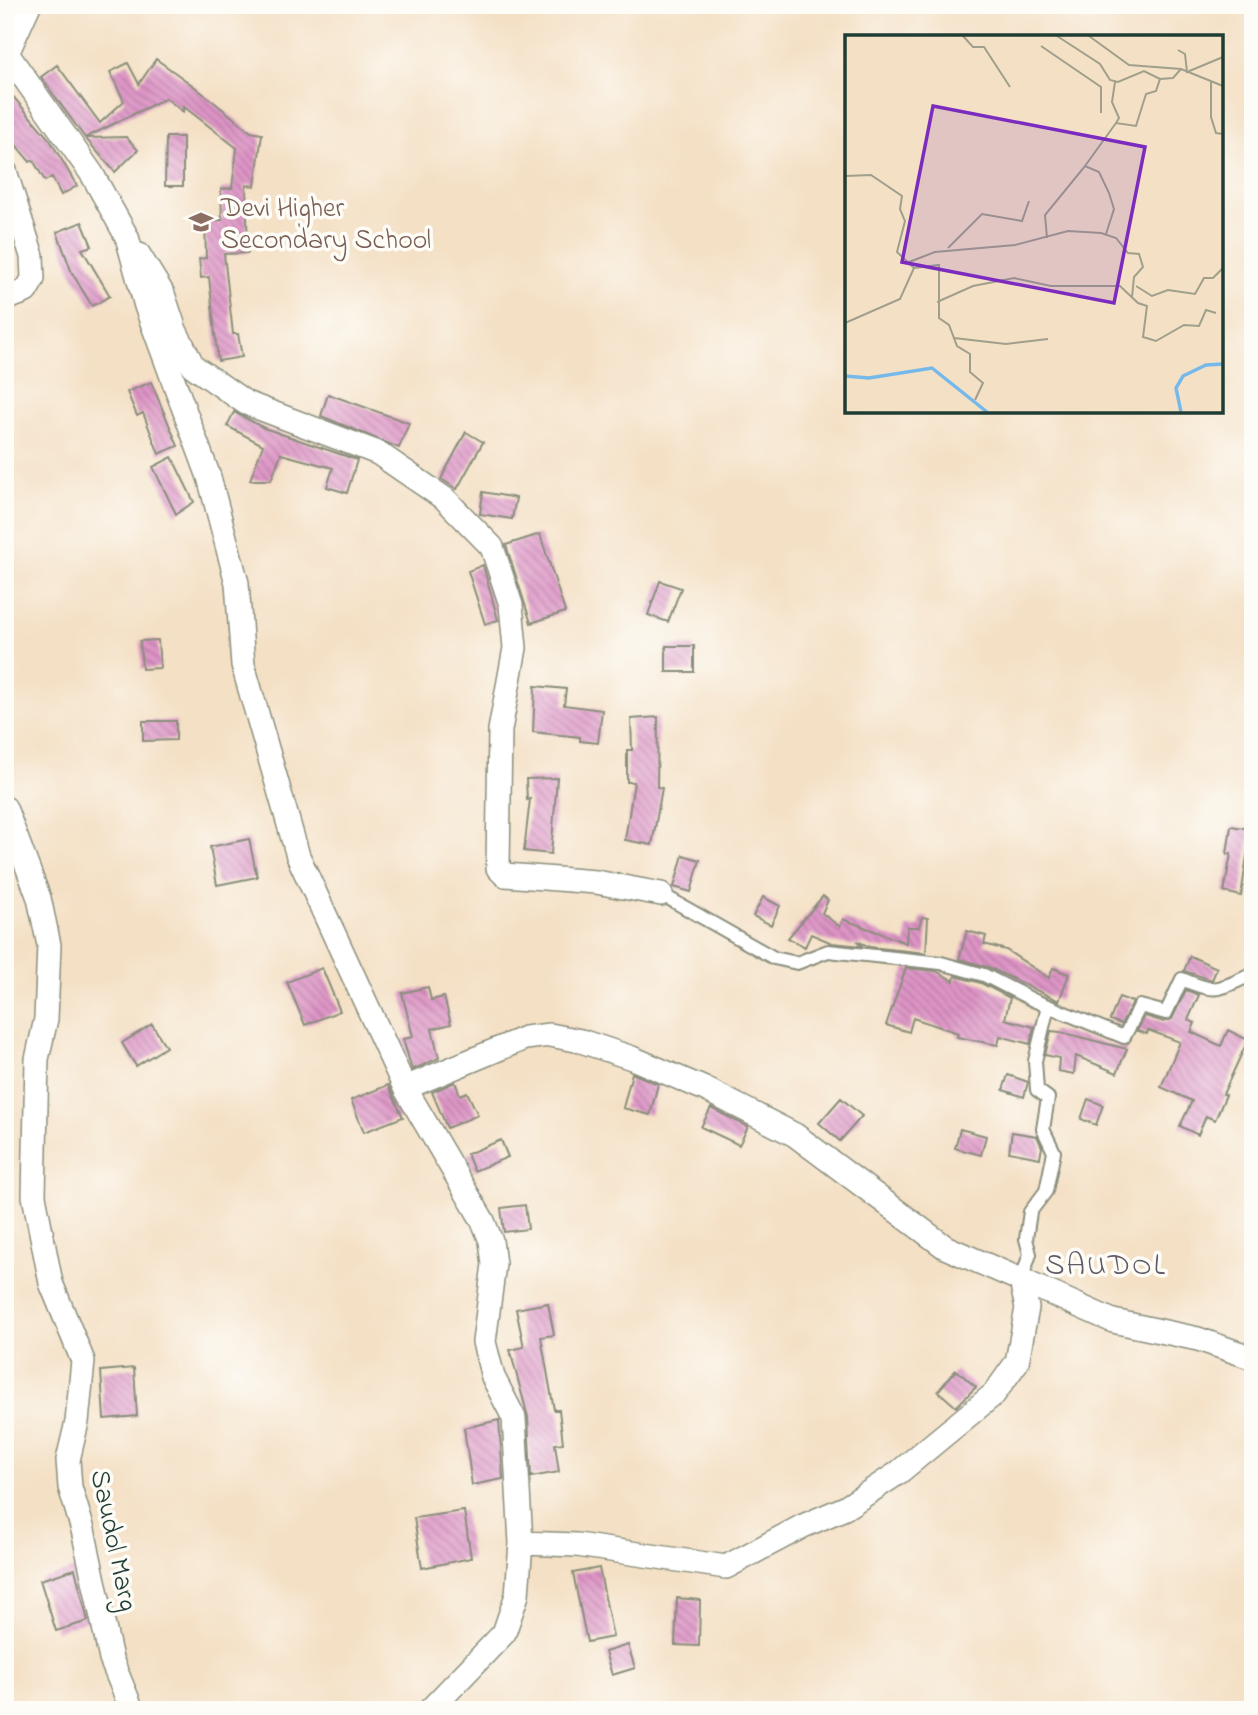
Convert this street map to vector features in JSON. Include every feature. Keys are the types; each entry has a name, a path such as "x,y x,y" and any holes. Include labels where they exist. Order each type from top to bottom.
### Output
{"street":[{"path":"29,5 7,56 92,174 163,293 175,330 193,366 246,403 378,453 445,499 492,547 511,605 515,648 500,730 498,868 505,875 596,882 661,894"},
{"path":"5,171 34,269 26,291 5,299"},
{"path":"128,237 146,306 209,477 237,583 243,665 298,856 405,1088 483,1222 491,1241 494,1264 484,1342 493,1377 514,1418 522,1543 517,1595 504,1633 430,1710"},
{"name":"Saudol Marg","path":"5,808 39,898 49,946 46,1019 37,1059 34,1196 51,1283 83,1361 77,1422 68,1460 70,1486 83,1530 111,1659 132,1710"},
{"path":"405,1088 525,1038 550,1035 581,1041 632,1058 705,1089 795,1135 945,1247 1113,1321 1198,1339 1253,1358"},
{"path":"522,1543 577,1545 726,1567 803,1526 845,1508 898,1473 994,1394 1017,1362 1027,1308 1021,1280"}],"lane":[{"path":"661,894 774,958 797,963 828,951 941,963 984,975 1048,1006 1124,1037 1140,1006 1166,1013 1182,979 1207,990 1217,990 1253,974"},
{"path":"1021,1280 1030,1254 1026,1239 1030,1212 1045,1191 1054,1152 1044,1129 1048,1098 1037,1090 1034,1073 1048,1006"}],"path":[{"path":"5,1681 11,1710"}],"building":[{"path":"156,59 251,132 262,134 255,186 246,185 248,253 224,254 233,334 238,334 242,357 218,361 209,277 201,278 199,259 206,258 205,220 222,220 221,189 232,188 237,148 183,106 183,112 166,98 85,138 41,77 57,65 100,123 124,101 110,72 128,63 139,84"},
{"path":"5,87 50,140 77,186 61,195 52,177 45,181 33,160 30,162 5,132"},
{"path":"126,137 138,150 115,172 85,138"},
{"path":"166,137 183,137 183,186 165,186"},
{"path":"82,222 92,246 82,249 110,296 92,306 72,273 57,232"},
{"path":"151,382 178,446 159,454 143,413 137,416 127,392"},
{"path":"328,394 409,423 399,448 321,416"},
{"path":"234,412 264,428 357,460 347,493 327,487 333,468 281,454 271,480 250,480 263,445 227,426"},
{"path":"466,432 483,442 457,489 441,479"},
{"path":"172,457 194,502 176,514 153,467"},
{"path":"483,492 516,498 512,519 480,514"},
{"path":"540,534 565,612 531,623 506,545"},
{"path":"483,565 498,620 485,624 468,571"},
{"path":"660,581 681,588 668,622 648,615"},
{"path":"158,640 160,668 142,669 140,641"},
{"path":"666,646 694,646 694,672 666,672"},
{"path":"535,686 566,689 564,705 602,710 598,743 580,741 580,737 533,732"},
{"path":"658,717 657,787 662,788 652,845 625,840 634,782 627,782 627,750 632,750 631,719"},
{"path":"143,721 176,721 176,740 143,741"},
{"path":"557,778 551,854 524,851 530,799 527,800 526,779"},
{"path":"1231,826 1251,829 1241,896 1224,892 1231,854 1227,854"},
{"path":"249,839 257,877 217,885 210,847"},
{"path":"683,855 700,860 691,892 674,887"},
{"path":"823,896 828,900 822,913 840,927 843,919 906,943 907,927 919,927 922,917 928,918 926,953 870,947 857,941 862,946 832,943 811,934 805,947 788,938"},
{"path":"763,897 780,906 771,925 753,916"},
{"path":"967,931 986,936 984,944 1006,950 1049,978 1053,968 1069,974 1059,1001 988,967 959,959"},
{"path":"1190,956 1217,968 1212,980 1184,971"},
{"path":"322,968 340,1011 305,1025 287,982"},
{"path":"906,968 936,971 954,981 955,976 981,983 1010,998 1005,1019 1034,1027 1030,1044 1000,1036 998,1045 957,1037 958,1033 913,1018 909,1032 886,1025"},
{"path":"428,987 431,1000 444,997 451,1024 432,1029 439,1058 412,1070 403,1039 413,1037 402,993"},
{"path":"1186,990 1199,995 1188,1020 1195,1023 1191,1032 1221,1046 1228,1030 1248,1040 1223,1094 1226,1095 1215,1120 1206,1116 1198,1135 1180,1126 1192,1101 1161,1087 1180,1042 1148,1030 1147,1034 1137,1031 1145,1016 1164,1022 1172,1019"},
{"path":"1119,997 1133,1002 1121,1024 1110,1020"},
{"path":"152,1024 166,1047 136,1066 122,1043"},
{"path":"1051,1031 1127,1049 1117,1073 1076,1056 1074,1074 1058,1071 1059,1058 1045,1055"},
{"path":"632,1073 658,1084 650,1115 623,1108"},
{"path":"1008,1075 1028,1082 1024,1097 1003,1090"},
{"path":"455,1082 460,1095 467,1092 478,1115 447,1128 432,1092"},
{"path":"388,1085 403,1117 364,1132 351,1100"},
{"path":"841,1098 862,1116 840,1141 819,1123"},
{"path":"1088,1099 1103,1105 1096,1125 1081,1119"},
{"path":"711,1108 748,1127 739,1145 701,1127"},
{"path":"960,1129 986,1136 981,1155 955,1148"},
{"path":"1012,1132 1037,1136 1042,1147 1040,1158 1009,1152"},
{"path":"501,1140 508,1157 474,1171 467,1154"},
{"path":"525,1205 528,1229 504,1232 501,1208"},
{"path":"548,1303 554,1335 541,1337 554,1410 559,1410 563,1443 555,1444 559,1472 531,1477 528,1417 510,1350 524,1347 516,1309"},
{"path":"134,1368 137,1416 104,1419 101,1371"},
{"path":"956,1370 976,1387 956,1407 938,1391"},
{"path":"499,1420 503,1479 472,1485 464,1428"},
{"path":"464,1511 471,1558 422,1568 414,1518"},
{"path":"599,1568 613,1637 587,1642 573,1573"},
{"path":"75,1569 88,1621 56,1631 40,1580"},
{"path":"677,1598 700,1600 699,1646 675,1645"},
{"path":"628,1645 635,1668 612,1675 605,1652"}],"place":[{"name":"Devi Higher Secondary School","path":"201,222"}],"district":[{"name":"SAUDOL","path":"1106,1264"}]}
